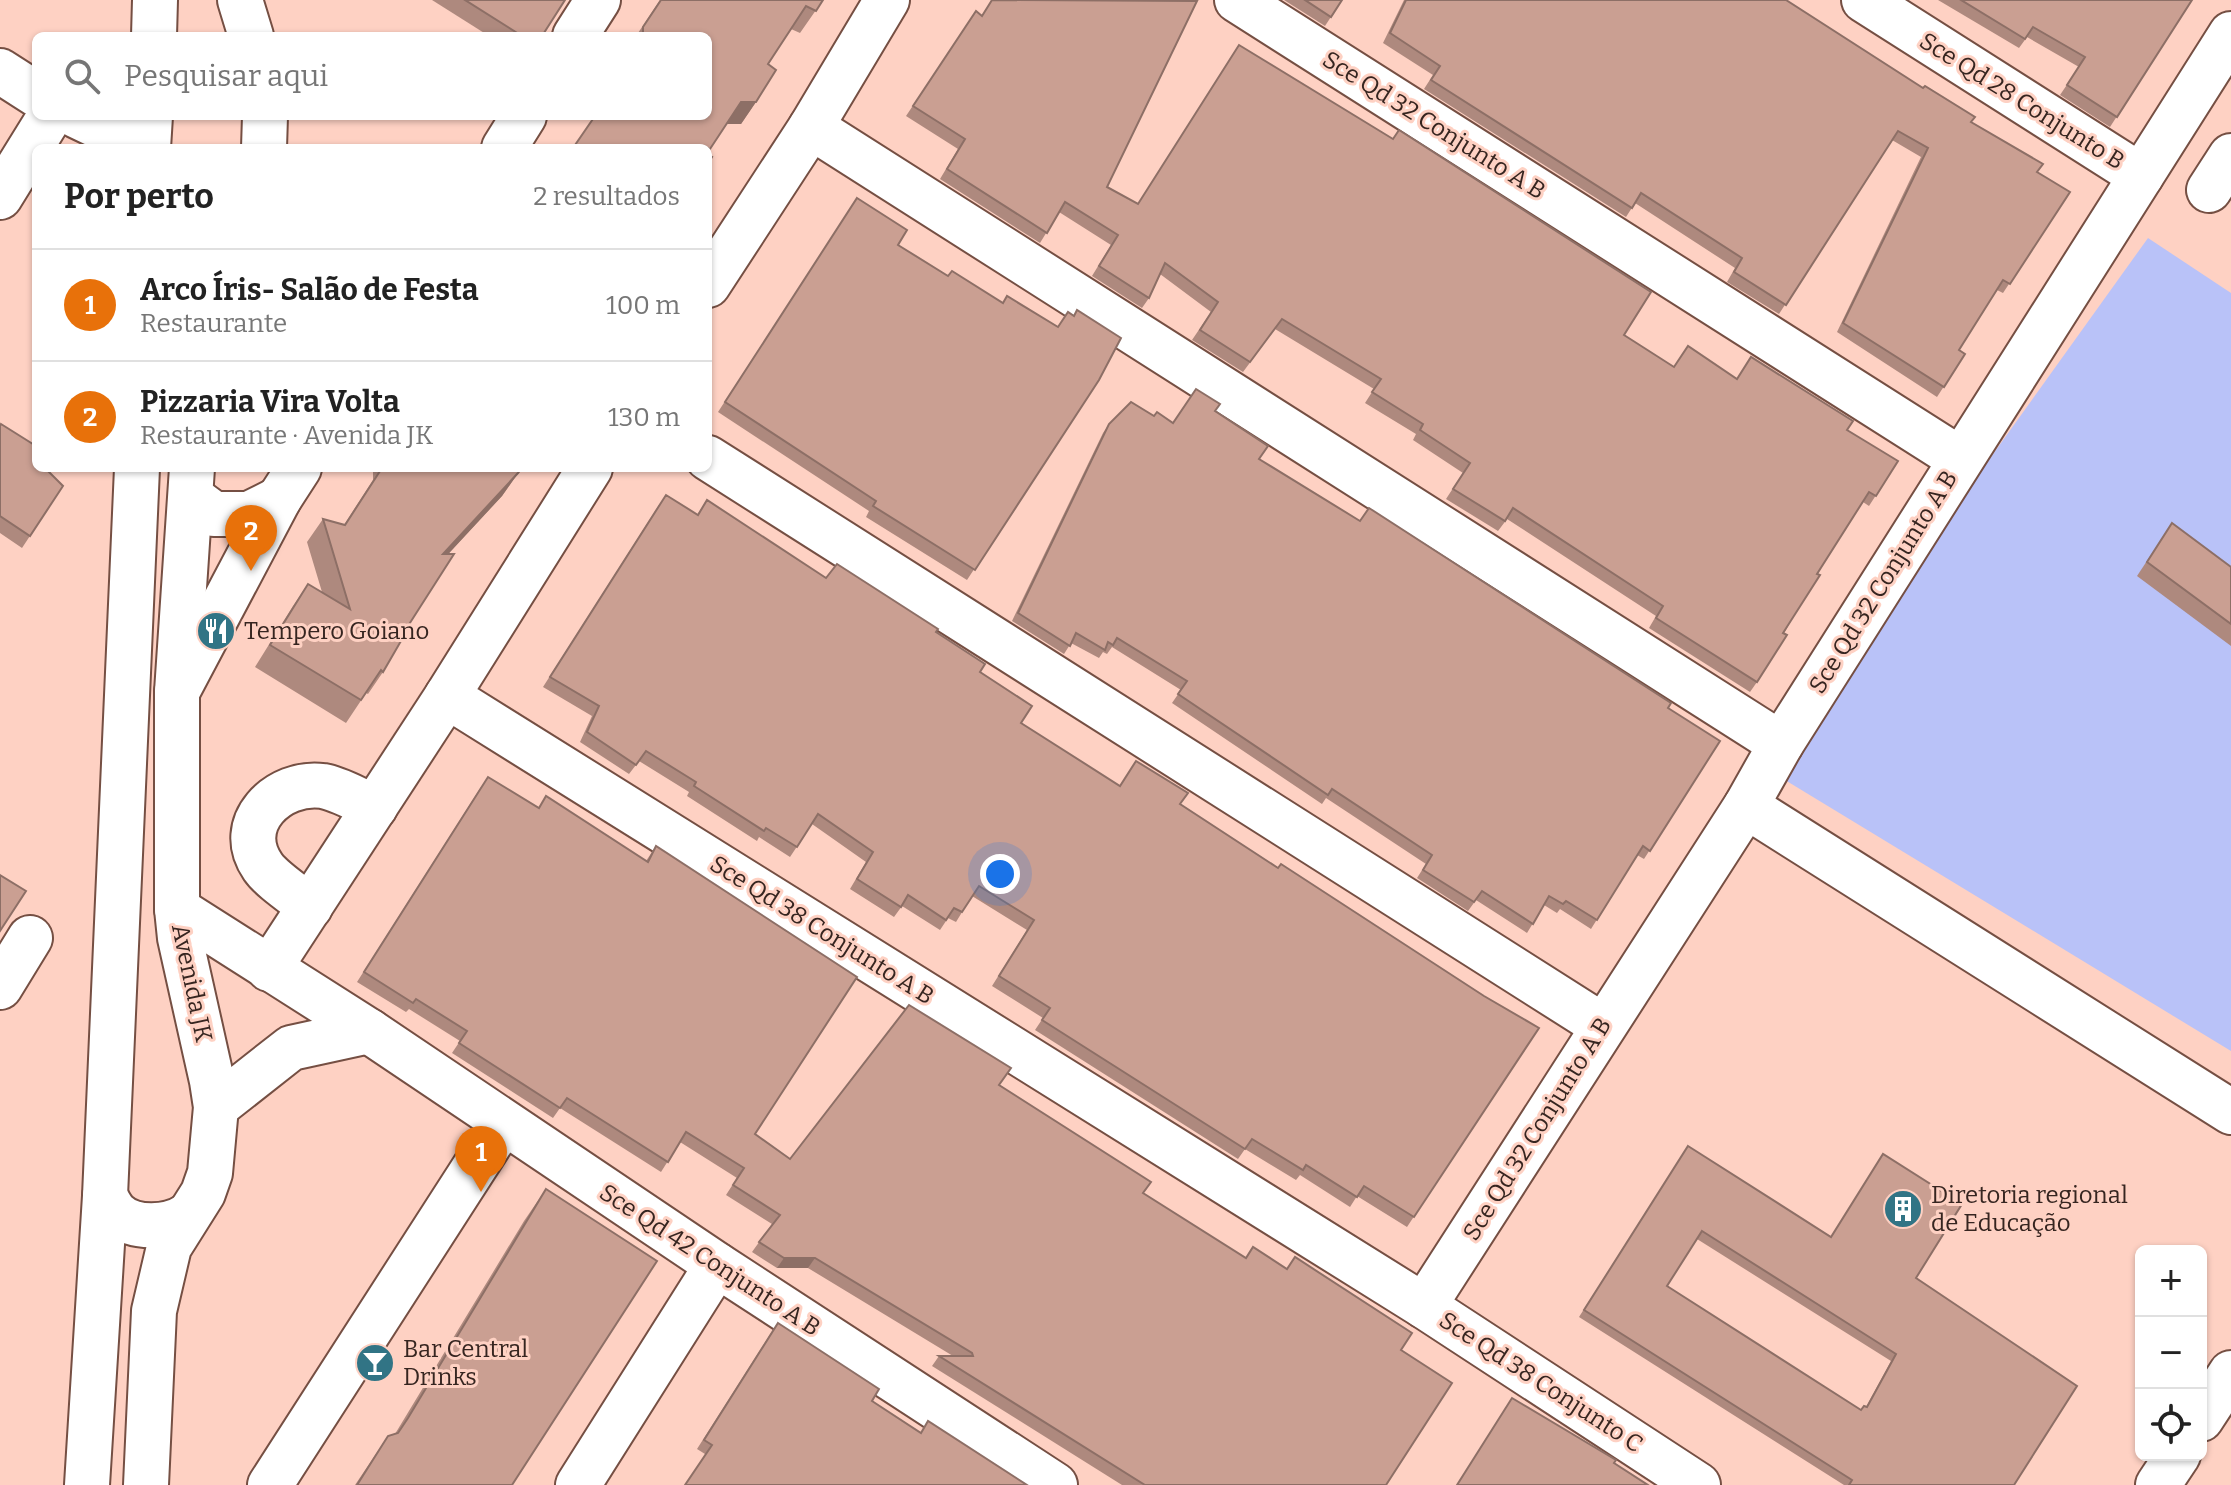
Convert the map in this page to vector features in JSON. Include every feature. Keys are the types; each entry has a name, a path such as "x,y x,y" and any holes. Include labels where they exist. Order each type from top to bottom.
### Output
{"street":[{"path":"154,32 155,0"},
{"path":"240,0 250,32"},
{"path":"578,32 598,0"},
{"path":"712,279 811,127 887,0"},
{"name":"Sce Qd 32 Conjunto A B","path":"1237,0 1960,459 1781,744 1746,806 1424,1306"},
{"name":"Sce Qd 28 Conjunto B","path":"1864,0 2141,176"},
{"path":"1960,459 2231,34"},
{"path":"0,71 32,91"},
{"path":"33,144 48,120"},
{"path":"86,120 137,144"},
{"path":"146,144 150,120"},
{"path":"264,144 265,120"},
{"path":"506,144 522,120"},
{"path":"811,127 1781,744"},
{"path":"0,197 32,145"},
{"path":"712,461 1603,1026"},
{"path":"87,1485 105,1196 137,472"},
{"path":"269,969 447,696 587,472"},
{"path":"192,483 214,514 249,514 289,484"},
{"name":"Avenida JK","path":"146,1485 154,1311 169,1247 203,1193 210,1173 216,1107 180,938 177,909 177,692 192,483"},
{"path":"177,692 289,484"},
{"name":"Sce Qd 38 Conjunto A B","path":"447,696 1424,1306"},
{"path":"310,907 263,867 254,845 255,822 270,800 294,787 324,786 375,807"},
{"path":"1746,806 2231,1112"},
{"name":"Sce Qd 42 Conjunto A B","path":"177,909 369,1031 717,1265 1055,1485"},
{"path":"0,987 30,938"},
{"path":"216,1107 291,1048 369,1031"},
{"path":"270,1485 503,1123"},
{"path":"105,1196 116,1213 141,1223 171,1225 188,1215"},
{"path":"578,1485 717,1265"},
{"name":"Sce Qd 38 Conjunto C","path":"1424,1306 1698,1485"},
{"path":"2207,1410 2231,1373"},
{"path":"2158,1485 2174,1461"}],"shaded area":[{"path":"2148,238 2231,293 2231,1051 1767,769"}],"building":[{"path":"465,0 565,0 545,32 516,32"},
{"path":"661,0 823,0 816,11 806,6 768,64 776,70 756,102 741,102 712,146 576,144 592,120 712,120 712,32 643,32 643,27"},
{"path":"992,0 1197,1 1107,187 1138,204 1239,45 1393,139 1399,130 1651,292 1624,335 1674,367 1688,346 1737,379 1751,357 1853,421 1847,430 1898,461 1876,496 1869,492 1817,574 1820,575 1783,633 1787,635 1757,682 1656,618 1663,606 1513,508 1505,521 1453,489 1470,463 1420,430 1423,424 1372,392 1381,379 1282,319 1250,362 1200,330 1218,302 1165,263 1149,298 1099,266 1118,235 1065,202 1047,233 947,169 965,139 913,106 976,11 982,16"},
{"path":"1305,0 1342,0 1331,17"},
{"path":"1406,0 1786,0 1923,88 1925,86 1975,117 1971,122 2043,164 2037,172 2070,192 2010,284 2003,280 1959,350 1965,354 1944,387 1843,323 1928,148 1898,131 1786,305 1734,272 1742,258 1641,193 1632,208 1431,80 1440,66 1390,33"},
{"path":"1961,0 2192,0 2117,117 2067,85 2085,57 2033,27 2025,39"},
{"path":"857,198 907,230 898,245 948,276 952,271 1003,303 1007,296 1058,327 1068,312 1074,316 1077,310 1121,338 1099,380 975,570 873,506 876,501 725,402"},
{"path":"1196,389 1220,404 1215,411 1268,446 1259,459 1360,521 1369,508 1671,703 1668,708 1720,741 1650,851 1643,846 1597,920 1566,901 1563,904 1549,896 1533,924 1482,891 1474,902 1423,870 1432,855 1332,789 1328,795 1178,694 1187,681 1117,638 1113,645 1108,642 1105,650 1076,633 1070,646 1018,613 1109,424 1131,402 1154,416 1157,412 1173,423"},
{"path":"0,426 32,443 32,472 49,472 63,486 30,536 0,516"},
{"path":"379,472 518,472 443,554 454,554 399,640 383,672 381,670 361,700 270,645 308,584 350,609 323,519 345,525"},
{"path":"666,495 698,515 707,500 826,578 837,564 938,629 936,632 985,664 980,672 1032,706 1021,723 1120,786 1136,761 1188,793 1180,804 1278,868 1281,864 1484,996 1539,1028 1414,1217 1364,1186 1357,1197 1306,1165 1303,1170 1252,1139 1245,1149 1042,1020 1050,1008 999,976 1034,920 979,886 962,912 954,908 946,920 908,895 901,907 857,879 873,852 818,814 797,847 766,828 764,831 646,751 636,765 587,732 599,706 550,677"},
{"path":"2172,523 2231,567 2231,624 2147,562"},
{"path":"488,777 539,808 546,796 648,862 656,846 857,977 755,1134 790,1159 909,1005 1011,1068 999,1085 1151,1182 1143,1193 1246,1258 1253,1247 1287,1269 1295,1257 1412,1333 1401,1350 1452,1383 1386,1485 1145,1485 939,1356 973,1356 972,1353 815,1258 784,1258 759,1242 780,1215 733,1185 744,1168 686,1132 668,1162 567,1098 560,1108 459,1043 467,1031 416,999 413,1003 364,972"},
{"path":"0,875 26,891 0,931"},
{"path":"1688,1146 1831,1237 1883,1154 1962,1204 1916,1278 2077,1386 2014,1485 1849,1485 1852,1480 1584,1310","holes":["1702,1231 1896,1354 1867,1407 1861,1410 1667,1286"]},
{"path":"546,1189 657,1261 512,1485 357,1485 388,1436 398,1433 408,1418"},
{"path":"778,1323 879,1389 872,1401 921,1433 928,1421 1027,1485 685,1485 712,1445 704,1440"},
{"path":"1512,1398 1616,1460 1614,1463 1648,1485 1457,1485"}],"place":[{"name":"Pizzaria Vira Volta","path":"251,571"},
{"name":"Tempero Goiano","path":"216,631"},
{"name":"Arco Íris- Salão de Festa","path":"481,1192"},
{"name":"Diretoria regional de Educação","path":"1903,1209"},
{"name":"Bar Central Drinks","path":"375,1363"}]}
